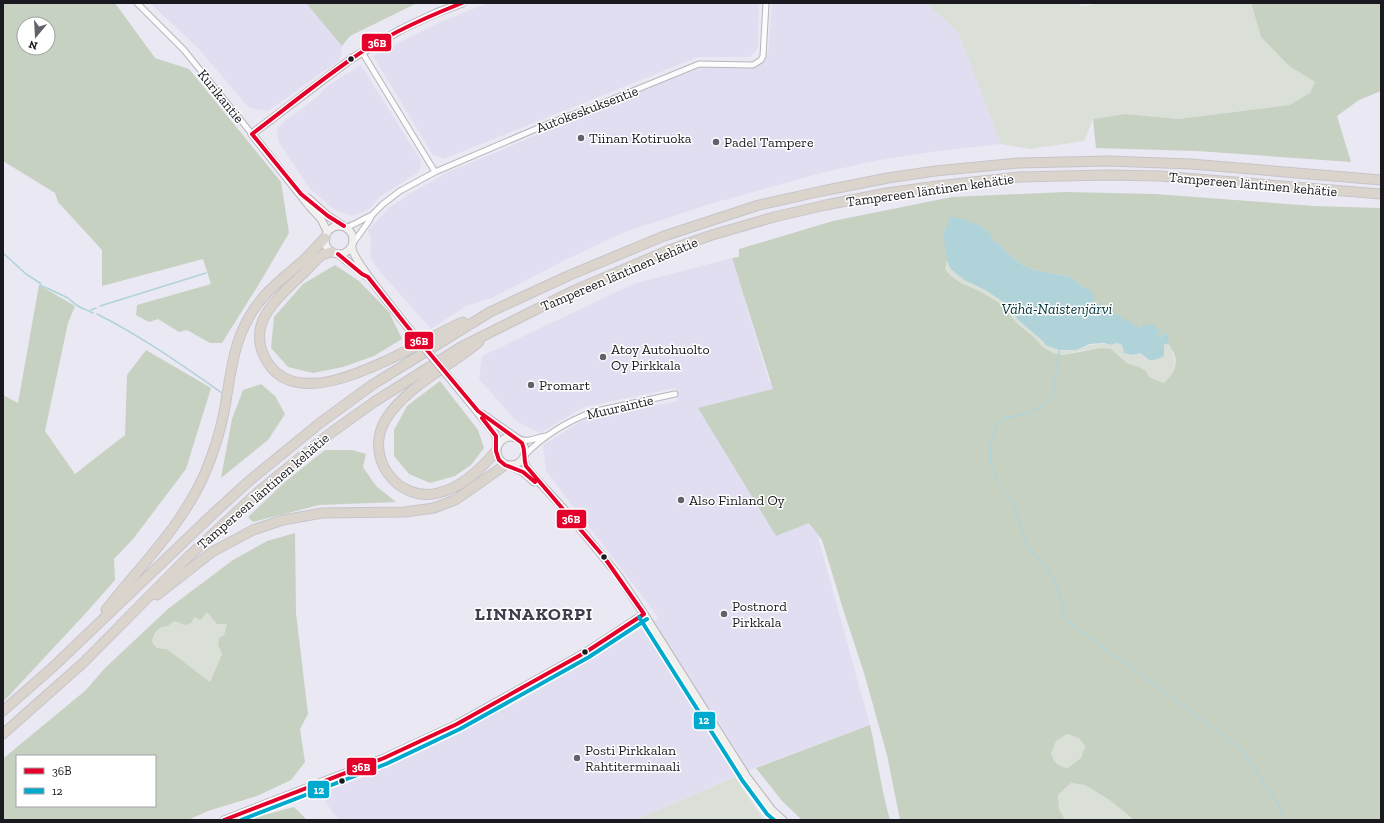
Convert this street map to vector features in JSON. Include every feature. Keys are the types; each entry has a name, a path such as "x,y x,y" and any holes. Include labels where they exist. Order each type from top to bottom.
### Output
{"highway":[{"name":"Tampereen läntinen kehätie","path":"3,712 139,586 215,512 282,453 372,385 490,312 626,251 695,225 759,205 822,190 935,171 1019,163 1108,161 1191,164 1381,180"},
{"name":"Tampereen läntinen kehätie","path":"3,734 83,663 194,552 257,493 307,451 374,402 461,347 492,331 575,290 669,250 712,235 774,217 826,205 887,193 1019,177 1107,175 1191,178 1381,194"},
{"path":"89,632 166,539 199,486 218,438 224,414 234,355 240,337 253,310 265,294 305,259 326,235"},
{"path":"335,253 322,255 317,259 278,297 264,317 260,330 260,339 264,355 276,372 287,379 304,383 314,383 345,377 394,357 460,324 490,312"},
{"path":"492,331 434,374 407,396 393,410 382,428 379,440 379,454 384,468 392,480 397,484 416,494 431,495 447,491 455,487 477,472 497,449"},
{"path":"138,609 168,588 212,552 253,530 283,520 308,515 344,512 405,512 434,508 455,500 507,465"}],"main road":[{"path":"252,134 337,68 362,52 436,13 462,3"},
{"name":"Kurikantie","path":"252,134 323,221 326,235"},
{"name":"Kurikantie","path":"301,194 328,216 345,227"},
{"path":"368,277 326,246 326,235 335,226 345,227 352,234 352,251 368,277 478,411 496,436 499,460 523,472 546,490"},
{"path":"335,253 346,252 352,245"},
{"path":"478,411 517,438 524,447 526,466 604,557 644,614 747,777 772,810 783,820"},
{"path":"497,449 500,442 506,437 517,438"},
{"path":"507,465 514,466 524,457"},
{"path":"224,820 384,758 457,724 586,652 644,614"}],"street":[{"name":"Kurikantie","path":"137,3 184,50 252,134"},
{"name":"Autokeskuksentie","path":"352,245 372,215 383,204 400,191 435,172 502,143 699,64 753,65 761,60 763,56 766,3"},
{"path":"362,52 435,172"},
{"name":"Autokeskuksentie","path":"345,227 356,224 372,215"},
{"name":"Muuraintie","path":"524,457 546,436 568,423 592,412 675,394"},
{"name":"Muuraintie","path":"517,438 524,441 534,440 539,437 546,436"}],"shaded area":[{"path":"150,3 306,3 342,46 340,60 268,111 249,108 197,47"},
{"path":"488,3 759,3 758,48 750,57 698,57 444,159 433,155 373,56 438,23"},
{"path":"772,3 926,3 958,32 1001,144 938,151 879,160 825,172 713,203 625,232 569,258 494,297 466,306 431,329 377,268 370,256 371,238 368,230 389,208 446,173 673,78 701,68 752,67 762,63 768,53"},
{"path":"926,3 1078,3 1081,6 1097,3 1251,3 1261,37 1289,66 1315,82 1310,93 1289,105 1178,119 1125,114 1093,119 1084,141 1030,149 1001,144 958,32"},
{"path":"361,65 421,161 419,172 381,196 368,210 352,216 335,210 310,189 278,141 277,129 287,119 316,98 327,86"},
{"path":"732,258 769,382 771,382 813,519 870,725 762,765 635,820 340,820 333,813 320,793 404,757 516,703 659,618 546,471 543,445 586,418 678,401 676,388 584,407 540,433 516,421 479,379 482,356 633,284"},
{"path":"947,261 952,269 959,275 997,297 1010,309 1024,326 1045,342 1045,345 1058,350 1067,350 1098,344 1111,345 1117,343 1122,345 1132,355 1141,353 1146,359 1164,344 1169,345 1172,351 1175,366 1168,379 1163,383 1149,377 1146,371 1127,363 1118,355 1085,350 1063,355 1053,353 1043,347 1035,338 1019,325 998,302 961,283 950,275 945,269"},
{"path":"209,613 217,624 227,624 224,635 219,639 218,645 222,654 210,682 167,649 157,648 152,642 153,635 163,626 168,626 174,621"},
{"path":"1066,734 1079,738 1085,746 1081,758 1068,768 1057,764 1051,754 1056,741"},
{"path":"735,777 764,820 635,820"},
{"path":"1071,783 1085,785 1111,801 1134,820 1065,820 1059,809 1058,795"}],"green space":[{"path":"3,3 115,3 155,58 189,69 281,182 289,233 222,343 210,343 187,330 179,332 158,319 149,322 136,315 137,305 211,284 203,259 102,286 102,250 58,202 55,193 3,161"},
{"path":"306,3 417,3 350,36 342,46"},
{"path":"1251,3 1381,3 1381,91 1359,100 1337,116 1351,162 1197,151 1096,148 1093,119 1125,114 1178,119 1289,105 1310,93 1315,82 1289,66 1261,37"},
{"path":"1066,192 1155,194 1314,206 1381,208 1381,820 1134,820 1111,801 1085,785 1071,783 1058,795 1059,809 1065,820 900,820 887,755 864,673 822,540 809,523 776,536 698,408 773,389 732,258 739,257 739,249 833,221 952,197","holes":["999,243 1006,252 1024,266 1035,270 1071,277 1083,287 1093,303 1138,329 1144,328 1153,331 1161,338 1162,334 1165,333 1176,360 1175,368 1169,378 1163,383 1149,377 1146,371 1127,363 1111,349 1101,348 1063,355 1053,353 1043,347 1035,338 1019,325 998,302 961,283 950,275 945,269 947,261","1067,734 1079,738 1085,746 1081,758 1068,768 1057,764 1051,754 1056,741"]},
{"path":"335,265 359,281 389,312 402,339 374,356 343,367 313,373 288,367 271,348 274,317 303,284"},
{"path":"39,285 75,306 68,323 45,431 75,474 125,435 127,375 146,350 211,388 186,469 133,539 114,559 115,580 3,702 3,395 18,403"},
{"path":"440,381 478,430 484,448 471,465 455,476 430,483 409,474 394,456 394,430 407,406"},
{"path":"261,384 275,396 285,414 268,440 221,478 232,419 243,390"},
{"path":"325,450 352,450 366,454 363,467 376,486 396,502 319,505 253,522 248,517 286,481"},
{"path":"295,533 296,613 308,714 300,729 305,762 291,780 257,796 208,811 188,820 3,820 3,761 5,757 86,690 105,668 169,608 233,560 267,541","holes":["208,613 217,624 227,624 224,635 219,638 218,645 222,654 210,682 167,649 157,648 152,642 155,633 159,629 168,626 174,621 185,625 191,623 194,617 201,620 205,614"]},
{"path":"870,725 890,820 802,820 782,801 756,768"},
{"path":"294,807 307,820 245,820"}],"water":[{"name":"Vähä-Naistenjärvi","path":"951,216 969,221 982,227 991,235 993,241 999,243 1006,252 1024,266 1035,270 1071,277 1083,287 1089,289 1094,295 1093,303 1100,304 1101,306 1138,326 1138,328 1142,327 1143,324 1145,327 1149,324 1156,326 1161,331 1156,333 1161,338 1162,334 1165,333 1168,336 1169,345 1164,344 1164,356 1149,360 1141,353 1132,355 1124,353 1122,345 1117,343 1111,345 1104,343 1090,344 1076,350 1059,350 1045,345 1044,342 1018,320 1005,303 985,290 964,280 951,269 947,261 943,234"}],"waterway":[{"path":"3,253 26,274 40,283 41,286 68,298 77,305 93,313"},
{"path":"100,306 206,273"},
{"path":"91,310 96,308"},
{"path":"97,314 145,341 222,393"},
{"path":"999,484 992,469 990,458 994,431 1002,420 1033,411 1051,398 1053,394 1059,350"},
{"path":"1006,493 1012,501 1028,547 1049,571 1061,595 1063,610 1062,617 1244,752 1278,804 1285,820"}],"transit line":[{"name":"36B","path":"252,134 363,51 404,28 462,3"},
{"name":"36B","path":"252,134 301,194 328,216 344,226"},
{"name":"36B","path":"338,254 362,274 368,277 478,411 522,443 526,466 604,557 644,614"},
{"name":"36B","path":"482,418 496,436 496,451 499,460 505,465 523,472 535,482"},
{"name":"36B","path":"224,820 384,758 457,724 586,652 644,614"},
{"name":"12","path":"639,617 742,780 767,814 774,820"},
{"name":"12","path":"241,820 386,764 460,729 589,657 647,619"}],"place":[{"name":"Tiinan Kotiruoka","path":"581,138"},
{"name":"Padel Tampere","path":"716,142"},
{"name":"Atoy Autohuolto Oy Pirkkala","path":"603,357"},
{"name":"Promart","path":"531,385"},
{"name":"Also Finland Oy","path":"681,500"},
{"name":"Postnord Pirkkala","path":"724,614"},
{"name":"Posti Pirkkalan Rahtiterminaali","path":"577,758"}],"district":[{"name":"LINNAKORPI","path":"534,614"}]}
